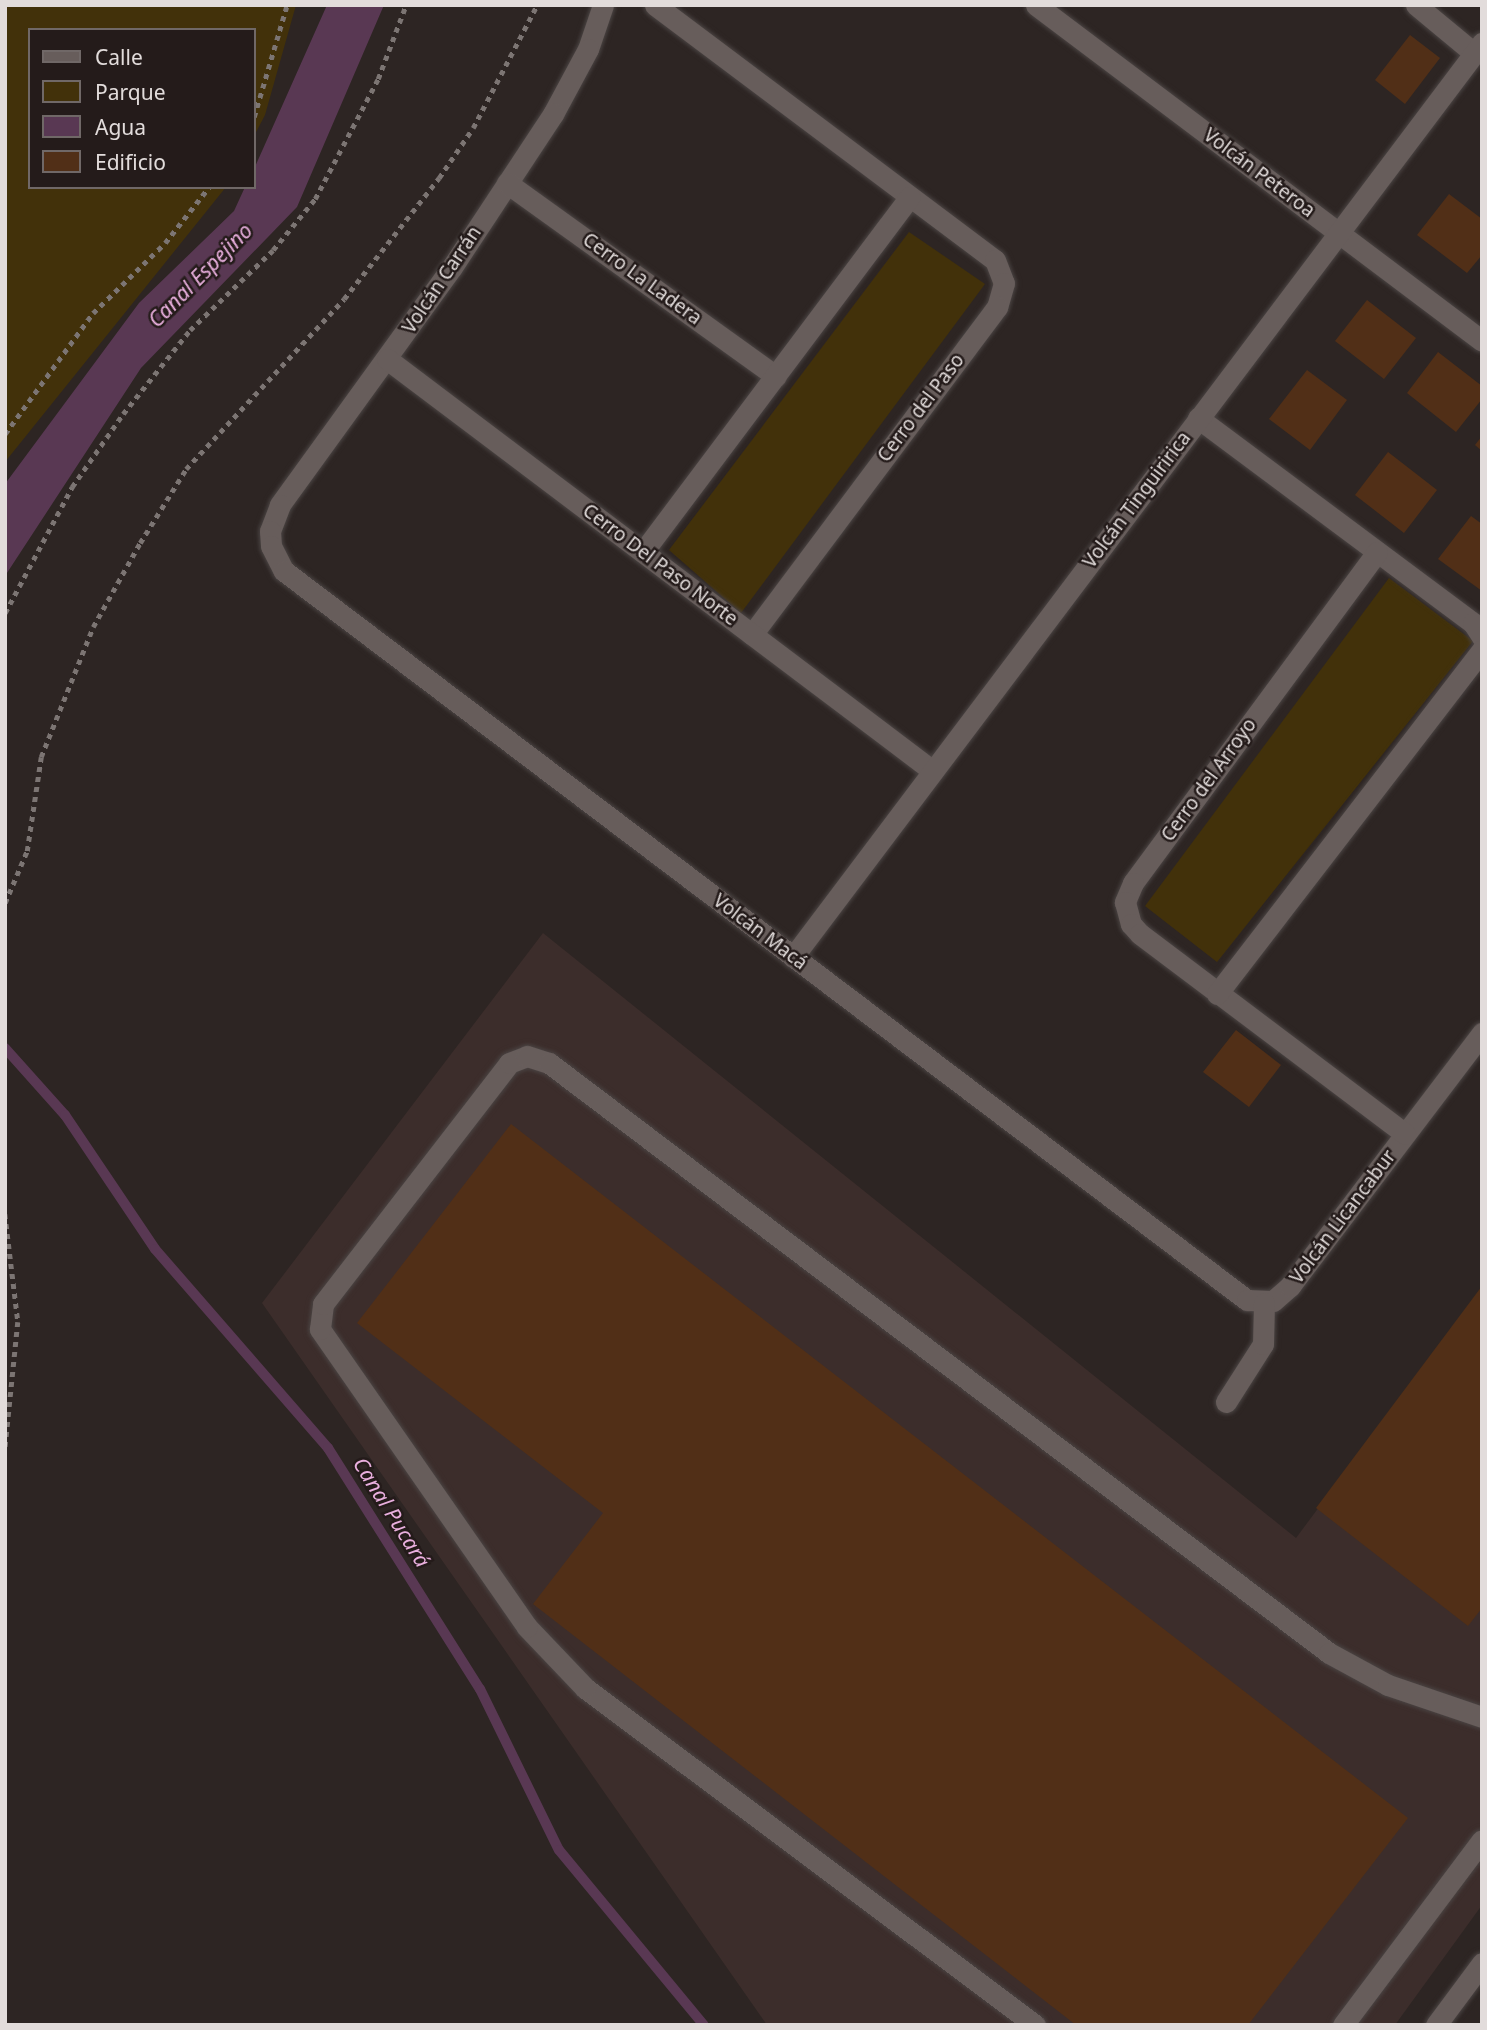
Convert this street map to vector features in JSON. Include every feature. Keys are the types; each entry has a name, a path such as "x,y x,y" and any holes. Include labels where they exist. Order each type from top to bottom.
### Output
{"street":[{"name":"Volcán Carrán","path":"271,546 272,525 281,505 387,359 572,82 603,5"},
{"name":"Cerro del Paso","path":"655,5 995,260 1004,283 1003,295 752,635"},
{"name":"Volcán Peteroa","path":"1036,5 1482,341"},
{"path":"1416,5 1478,48"},
{"name":"Volcán Tinguiririca","path":"793,957 1478,48"},
{"name":"Cerro La Ladera","path":"507,183 776,376"},
{"path":"643,552 910,197"},
{"name":"Cerro Del Paso Norte","path":"387,359 933,771"},
{"path":"1198,418 1473,623 1482,637"},
{"name":"Volcán Macá","path":"271,546 275,559 295,580 1240,1295 1264,1303"},
{"name":"Cerro del Arroyo","path":"1377,552 1127,892 1126,912 1131,924 1217,994 1405,1134"},
{"path":"1217,994 1482,650"},
{"name":"Volcán Licancabur","path":"1264,1303 1290,1286 1482,1033"},
{"path":"1035,2025 584,1688 527,1627 320,1329 323,1304 509,1063 527,1056 549,1063 1329,1653 1388,1685 1482,1717"},
{"path":"1226,1402 1263,1344 1264,1303"},
{"path":"1343,2025 1482,1840"},
{"path":"1436,2025 1482,1963"}],"path":[{"path":"256,110 287,5"},
{"path":"5,613 72,487 123,414 190,330 273,250 315,199 377,79 406,5"},
{"path":"5,903 27,851 41,757 93,627 140,543 186,469 344,299 439,178 473,128 537,5"},
{"path":"5,434 93,313 165,243 207,189"},
{"path":"5,1214 18,1322 5,1449"}],"shaded area":[{"path":"543,933 1296,1538 1482,1288 1482,1905 1395,2025 767,2025 262,1303"}],"green space":[{"path":"5,5 296,5 265,115 256,132 256,28 28,28 28,189 224,189 5,462"},
{"path":"909,232 985,284 741,613 669,550"},
{"path":"1389,578 1473,641 1217,962 1145,906"}],"water":[{"name":"Canal Espejino","path":"327,5 384,5 297,207 141,368 5,576 5,484 139,303 234,211 244,189 256,189 256,165"}],"building":[{"path":"1410,35 1440,58 1405,104 1375,80"},
{"path":"1449,194 1482,219 1482,255 1467,273 1417,235"},
{"path":"1367,300 1416,338 1384,379 1335,341"},
{"path":"1438,352 1482,386 1482,399 1456,432 1407,393"},
{"path":"1307,370 1347,400 1310,450 1269,419"},
{"path":"1482,436 1482,451 1475,445"},
{"path":"1388,452 1437,490 1404,533 1355,495"},
{"path":"1471,516 1482,524 1482,591 1438,559"},
{"path":"1236,1030 1281,1065 1249,1107 1203,1072"},
{"path":"511,1124 1408,1818 1248,2025 1076,2025 533,1604 603,1513 357,1323"},
{"path":"1482,1286 1482,1608 1468,1626 1316,1508"}],"waterway":[{"name":"Canal Pucará","path":"5,1048 65,1115 155,1249 328,1448 480,1689 559,1850 704,2025"}]}
